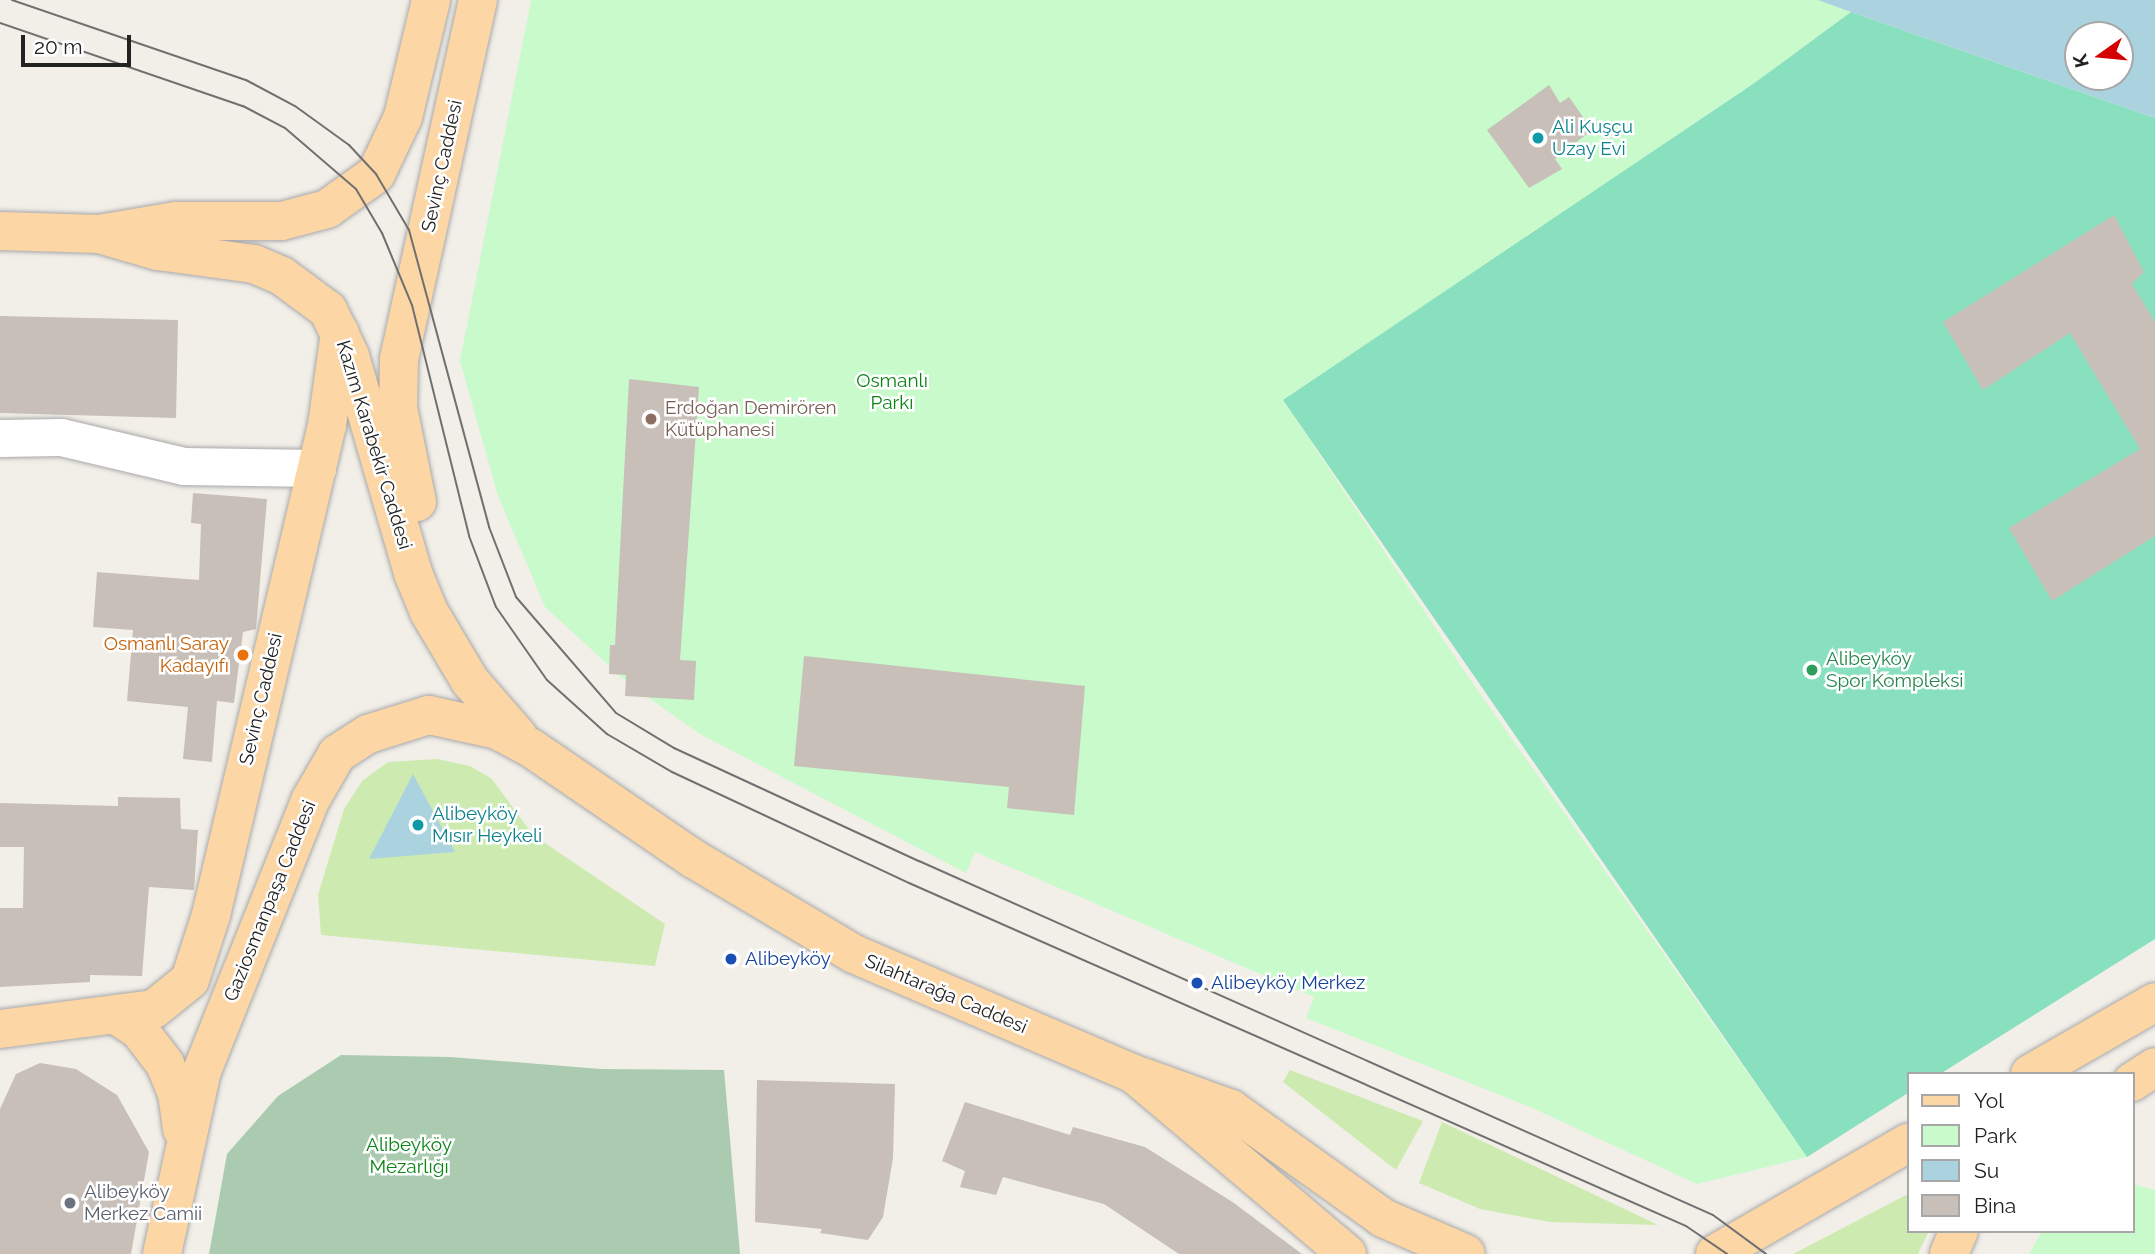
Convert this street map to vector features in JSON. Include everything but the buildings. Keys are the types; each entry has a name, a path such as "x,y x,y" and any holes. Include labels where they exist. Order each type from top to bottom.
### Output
{"main road":[{"path":"1,231 99,234 176,221 282,221 327,209 376,174 403,117 430,0"},
{"name":"Sevinç Caddesi","path":"455,658 458,627 405,459 397,383 478,0"},
{"name":"Kazım Karabekir Caddesi","path":"99,234 158,251 254,264 307,292 328,310 340,333 413,573 455,658 496,716 531,748"},
{"name":"Sevinç Caddesi","path":"0,1029 117,1016 154,1009 174,996 190,980 201,954 317,468 340,333"},
{"name":"Gaziosmanpaşa Caddesi","path":"162,1254 201,1071 310,799 337,754 368,734 429,715 497,730 531,748"},
{"name":"Silahtarağa Caddesi","path":"531,748 694,859 854,954 1134,1074 1347,1254"},
{"path":"2033,1072 2155,1002"},
{"path":"117,1016 139,1030 165,1064 177,1093 184,1142"},
{"path":"2134,1081 2155,1067"},
{"path":"1134,1074 1231,1109 1383,1218 1466,1254"},
{"path":"1715,1254 1906,1144"},
{"path":"1949,1254 1957,1233"}],"lane":[{"path":"0,438 61,437 184,466 317,468"}],"green space":[{"name":"Osmanlı Parkı","path":"531,0 1818,0 1851,12 1753,84 1283,400 1467,675 1807,1157 1697,1184 1528,1106 1306,1018 1314,997 975,852 966,873 700,734 629,684 545,607 498,496 460,361"},
{"name":"Alibeyköy Spor Kompleksi","path":"1851,12 2064,86 2064,91 2078,91 2155,118 2155,939 1943,1072 1906,1072 1906,1094 1807,1157 1283,400 1753,84"},
{"path":"437,759 470,766 492,779 533,835 665,924 655,966 321,935 318,895 344,809 362,781 388,762"},
{"name":"Alibeyköy Mezarlığı","path":"341,1055 450,1057 601,1069 724,1070 740,1254 209,1254 227,1154 278,1096"},
{"path":"1290,1070 1423,1121 1396,1170 1283,1082"},
{"path":"1442,1122 1658,1225 1550,1222 1480,1209 1419,1183"},
{"path":"2134,1185 2155,1190 2155,1254 2029,1254 2041,1233 2134,1233"},
{"path":"1906,1195 1906,1233 1928,1233 1918,1254 1793,1254"}],"water":[{"path":"1818,0 2155,0 2155,118 2078,91 2134,91 2134,21 2064,21 2064,86"},
{"path":"413,774 455,852 369,859"}],"tram line":[{"path":"12,0 246,80 295,106 349,145 376,174 409,230 489,527 516,597 616,713 674,748 919,861 1713,1215 1766,1254"},
{"path":"0,23 243,106 285,128 356,189 382,233 412,305 469,536 496,607 547,680 607,734 672,772 909,883 1686,1226 1727,1254"}],"place":[{"name":"Ali Kuşçu Uzay Evi","path":"1538,138"},
{"name":"Erdoğan Demirören Kütüphanesi","path":"651,419"},
{"name":"Osmanlı Saray Kadayıfı","path":"243,655"},
{"name":"Alibeyköy Spor Kompleksi","path":"1812,670"},
{"name":"Alibeyköy Mısır Heykeli","path":"418,825"},
{"name":"Alibeyköy","path":"731,959"},
{"name":"Alibeyköy Merkez","path":"1197,983"},
{"name":"Alibeyköy Merkez Camii","path":"70,1203"}]}
